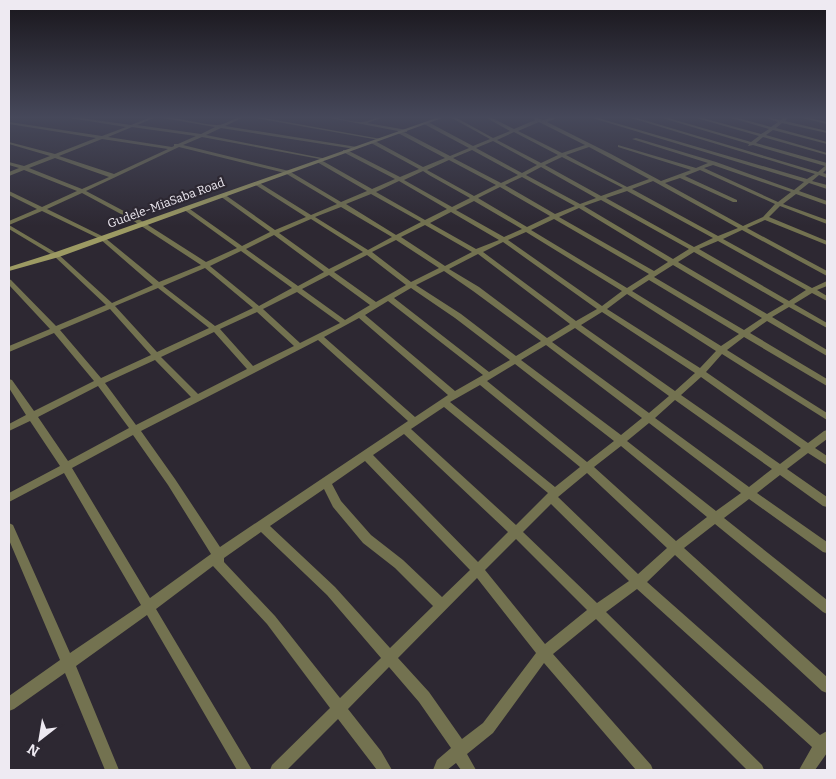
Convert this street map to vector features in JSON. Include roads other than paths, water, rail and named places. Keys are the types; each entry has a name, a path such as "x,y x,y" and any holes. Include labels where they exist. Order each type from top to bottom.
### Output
{"street":[{"path":"46,153 113,176"},
{"path":"9,174 62,153"},
{"path":"9,222 80,192 159,153"},
{"path":"210,153 287,172 445,268 749,493 827,548"},
{"path":"289,153 322,160 370,192 477,252 576,325 827,503"},
{"name":"Gudele-MiaSaba Road","path":"9,269 56,255 143,222 341,153"},
{"path":"348,153 399,179 504,240 602,309 701,373 827,461"},
{"path":"397,153 526,228 827,417"},
{"path":"441,153 553,217 827,383"},
{"path":"9,350 159,286 276,232 342,206 460,153"},
{"path":"482,153 579,206 827,353"},
{"path":"520,153 694,249 827,326"},
{"path":"644,153 698,170 827,222"},
{"path":"681,153 827,203"},
{"path":"714,153 827,187"},
{"path":"661,183 698,170 736,153"},
{"path":"748,153 827,176"},
{"path":"9,704 150,606 218,555 450,399 576,325 626,291 694,249 765,218 779,204 810,182 827,166 786,153"},
{"path":"9,428 99,382 257,310 396,237 563,154 827,299"},
{"path":"606,154 827,274"},
{"path":"9,163 80,192 143,222 206,265 299,346"},
{"path":"681,176 735,201"},
{"path":"9,498 134,430 345,323 411,285 477,252 526,228 579,206 653,179"},
{"path":"256,183 367,252 411,285 458,316 620,440 827,608"},
{"path":"9,193 102,238 159,286 215,329 252,370"},
{"path":"222,195 276,232 376,306"},
{"path":"185,208 345,323"},
{"path":"765,218 827,243"},
{"path":"9,227 56,255 111,306 197,398"},
{"path":"9,281 56,331 99,382 175,486 218,555 218,564 271,620 385,770"},
{"path":"277,770 553,495 649,418 701,373 721,350 766,318 827,283"},
{"path":"389,298 587,466 827,686"},
{"path":"360,315 553,495 638,582 825,742 812,768"},
{"path":"319,336 756,770"},
{"path":"9,382 66,467 150,606 245,770"},
{"path":"440,770 442,765 459,750 488,728 544,653 595,612 638,582 676,547 716,519 827,434"},
{"path":"367,456 478,570 544,653 646,770"},
{"path":"326,483 337,504 367,539 399,564 442,606"},
{"path":"262,525 331,591 424,697 459,750 469,770"},
{"path":"9,528 112,770"}]}
